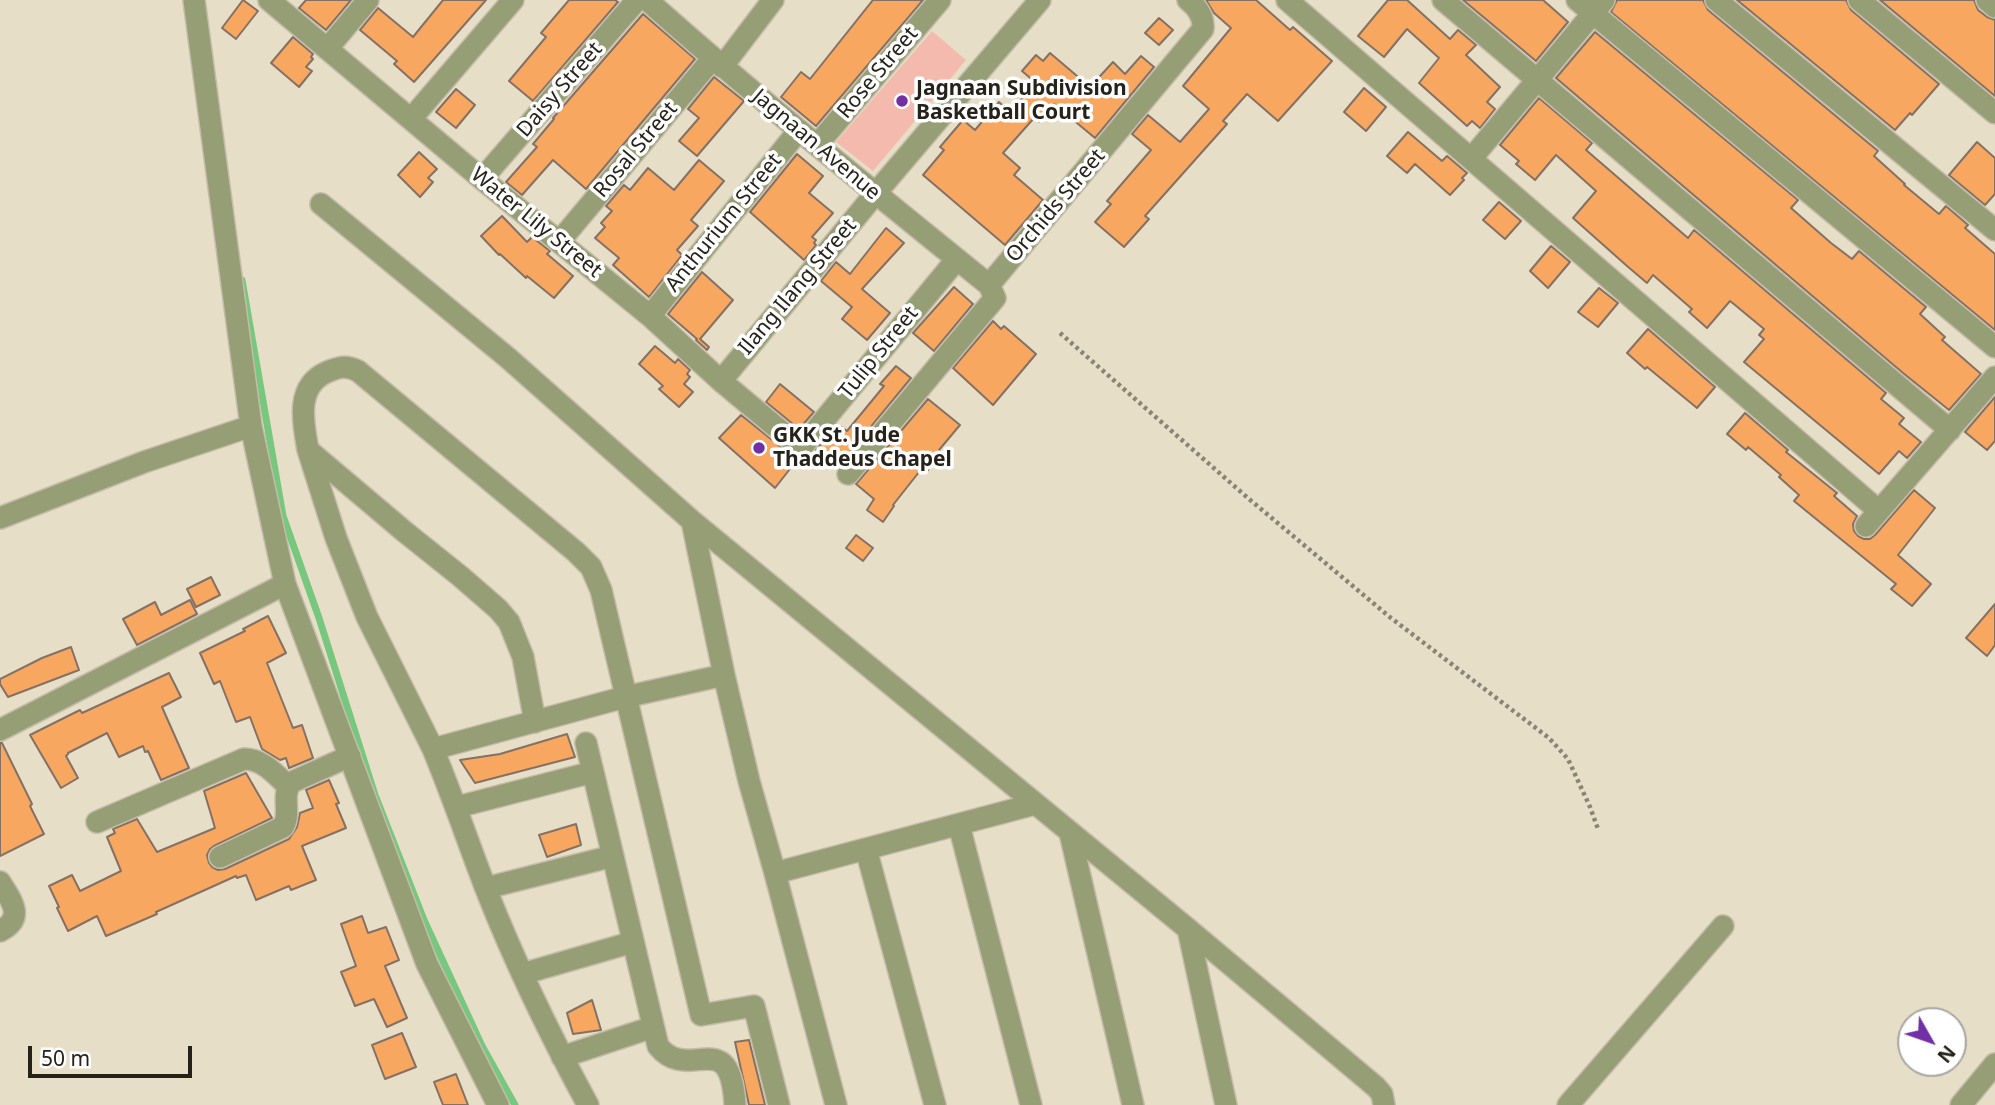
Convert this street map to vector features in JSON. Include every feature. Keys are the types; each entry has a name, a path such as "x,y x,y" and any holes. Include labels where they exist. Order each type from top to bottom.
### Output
{"street":[{"path":"194,0 251,426 285,584 427,964 498,1105"},
{"name":"Water Lily Street","path":"270,0 482,180 650,316 801,448"},
{"path":"327,49 368,0"},
{"path":"411,119 513,0"},
{"name":"Daisy Street","path":"482,180 637,0"},
{"name":"Jagnaan Avenue","path":"647,0 875,194 989,285"},
{"name":"Rosal Street","path":"559,242 773,0"},
{"name":"Rose Street","path":"817,145 940,0"},
{"name":"Ilang Ilang Street","path":"721,380 1040,0"},
{"name":"Orchids Street","path":"989,285 1203,29 1199,11 1188,0"},
{"path":"1287,0 1471,159 1872,519 1995,377"},
{"path":"1443,0 1950,430"},
{"path":"1716,0 1995,230"},
{"path":"1859,0 1995,113"},
{"path":"1987,0 1995,7"},
{"path":"1471,159 1537,80 1591,4 1995,347"},
{"name":"Anthurium Street","path":"650,316 799,130"},
{"path":"321,204 508,358 692,521 1376,1087 1382,1094 1384,1105"},
{"name":"Tulip Street","path":"801,448 957,259"},
{"path":"848,474 995,298 989,285"},
{"path":"588,1105 522,974 433,749 367,617 335,538 308,450 303,411 308,388 322,374 336,368 347,366 358,371 523,507 591,567 601,590 701,1015 754,1006 779,1105"},
{"path":"0,518 144,461 251,426"},
{"path":"308,450 460,576 509,622 523,657 534,722"},
{"path":"692,521 749,782 836,1105"},
{"path":"0,730 285,584"},
{"path":"433,749 625,697 724,675"},
{"path":"586,743 658,1046 671,1058 715,1059 722,1063 732,1078 734,1105"},
{"path":"220,857 283,827 287,820 288,786 292,782 350,756"},
{"path":"97,822 244,759 258,761 288,786"},
{"path":"457,807 593,772"},
{"path":"775,873 1035,804"},
{"path":"959,825 1031,1105"},
{"path":"1070,833 1133,1105"},
{"path":"866,849 934,1105"},
{"path":"486,888 613,856"},
{"path":"0,882 15,911 11,923 0,931"},
{"path":"1568,1105 1723,926"},
{"path":"1188,929 1226,1105"},
{"path":"522,974 633,942"},
{"path":"562,1057 653,1027"},
{"path":"1961,1105 1995,1064"}],"path":[{"path":"1060,332 1249,499 1391,618 1549,738 1568,759 1598,829"}],"shaded area":[{"name":"Jagnaan Subdivision Basketball Court","path":"932,31 966,60 873,171 836,142"}],"building":[{"path":"243,0 258,11 236,39 222,28"},
{"path":"306,0 351,0 326,30 299,8"},
{"path":"443,0 486,0 414,82 394,64 397,61 360,30 378,8 413,37"},
{"path":"569,0 618,2 533,101 509,81 546,37 541,33"},
{"path":"873,0 923,0 816,126 781,97 801,72 810,79"},
{"path":"1206,0 1256,0 1290,30 1293,27 1332,61 1278,121 1247,94 1223,121 1227,124 1145,216 1149,219 1124,247 1095,222 1111,204 1107,201 1151,150 1132,134 1148,115 1180,142 1209,109 1183,86 1231,28 1214,13"},
{"path":"1388,0 1407,0 1450,39 1458,30 1476,45 1466,55 1500,87 1487,102 1495,109 1480,128 1472,121 1467,126 1419,83 1439,58 1407,29 1384,57 1358,36"},
{"path":"1463,0 1543,0 1568,22 1536,61"},
{"path":"1617,0 1703,0 1708,10 1878,151 1874,156 1904,185 1939,214 1946,206 1968,225 1965,228 1995,254 1995,330 1611,12"},
{"path":"1737,0 1846,0 1851,10 1939,84 1895,130"},
{"path":"1880,0 1974,0 1978,10 1995,20 1995,96"},
{"path":"643,14 695,59 586,189 553,160 522,195 506,182 537,147 533,144 553,118"},
{"path":"1159,18 1173,30 1159,45 1145,33"},
{"path":"1595,32 1798,200 1791,208 1831,243 1852,259 1859,251 1926,307 1920,314 1945,337 1942,340 1981,374 1949,410 1556,78"},
{"path":"293,37 313,54 313,59 306,67 312,71 299,87 271,63"},
{"path":"1050,53 1090,87 1113,62 1125,74 1141,56 1154,67 1095,138 1054,104 1039,122 1034,118 1003,153 1020,168 1014,175 1043,200 1005,245 923,175 944,150 940,147 963,120 975,130 999,102 1010,112 1036,83 1022,71 1036,55 1043,61"},
{"path":"714,77 744,101 697,156 679,141 699,118 688,109"},
{"path":"1364,88 1386,107 1366,131 1344,112"},
{"path":"456,89 475,105 456,128 436,112"},
{"path":"1539,98 1592,143 1586,150 1688,238 1694,230 1886,393 1881,399 1904,418 1899,424 1921,442 1907,458 1899,451 1879,474 1744,362 1764,339 1759,335 1764,329 1730,301 1707,328 1689,312 1692,309 1653,275 1647,283 1627,266 1573,218 1596,191 1556,155 1535,180 1516,164 1519,161 1500,145"},
{"path":"1408,132 1442,161 1447,156 1467,173 1450,195 1415,164 1407,173 1387,156"},
{"path":"1977,142 1995,158 1995,194 1985,205 1949,175"},
{"path":"419,152 437,169 428,178 433,182 420,197 398,175"},
{"path":"797,154 823,176 809,193 833,213 812,237 816,240 816,245 804,260 750,212"},
{"path":"699,160 724,181 691,220 698,226 677,250 682,255 649,297 613,265 619,258 595,238 605,227 601,223 612,211 606,206 624,185 630,190 648,168 674,190"},
{"path":"1499,202 1521,221 1505,239 1483,220"},
{"path":"502,216 527,242 532,237 550,251 547,254 573,276 554,298 527,276 526,278 481,236"},
{"path":"886,228 904,243 862,289 890,313 867,340 842,319 852,307 821,281 836,262 850,274"},
{"path":"1551,246 1570,262 1548,288 1530,271"},
{"path":"702,272 733,300 700,339 709,347 707,350 668,314"},
{"path":"954,287 973,304 934,351 913,333"},
{"path":"1599,288 1618,303 1598,327 1578,312"},
{"path":"993,321 1001,329 1004,326 1036,354 993,405 953,368"},
{"path":"1648,329 1715,387 1697,408 1627,353"},
{"path":"655,346 675,363 678,359 690,370 687,374 690,377 684,384 693,392 679,407 659,389 663,386 639,364"},
{"path":"896,366 911,378 837,468 816,450 839,425 847,431 884,386 880,384"},
{"path":"780,384 814,412 799,429 766,402"},
{"path":"1995,397 1995,441 1987,450 1965,432"},
{"path":"928,399 960,425 939,450 942,453 927,471 923,467 883,522 867,510 874,499 856,484"},
{"path":"1745,413 1788,450 1786,452 1837,493 1834,496 1857,516 1853,524 1854,531 1864,539 1875,535 1914,490 1935,508 1898,555 1931,584 1912,606 1891,589 1896,584 1794,501 1799,495 1779,477 1781,475 1748,447 1746,450 1727,434"},
{"name":"GKK St. Jude Thaddeus Chapel","path":"741,415 797,460 775,488 719,438"},
{"path":"856,535 873,548 863,561 846,548"},
{"path":"211,577 220,595 196,607 187,589"},
{"path":"190,600 197,614 137,645 123,619 155,602 161,615"},
{"path":"1995,604 1995,645 1987,656 1966,638"},
{"path":"268,616 286,653 267,663 293,728 302,725 313,758 289,768 286,758 280,760 262,749 250,717 236,722 220,681 214,684 200,653 245,631 243,629"},
{"path":"71,647 79,670 8,697 0,679"},
{"path":"169,673 181,697 162,707 189,768 161,780 143,746 119,757 107,733 68,753 66,756 78,778 61,788 30,735 80,710 82,713"},
{"path":"567,734 575,757 475,783 460,760 500,754"},
{"path":"0,743 32,804 30,806 44,834 0,856"},
{"path":"246,773 272,818 214,846 207,855 209,863 218,870 225,869 289,839 297,827 300,813 313,808 306,790 329,780 346,828 302,846 316,880 291,890 289,886 256,900 246,875 236,876 106,936 97,916 68,931 49,886 72,875 80,891 121,871 107,837 115,833 113,829 137,819 157,852 215,828 204,791"},
{"path":"576,824 581,845 547,857 539,835"},
{"path":"362,916 368,933 386,927 399,960 385,966 407,1018 387,1027 374,999 355,1006 341,972 356,966 341,924"},
{"path":"592,1000 601,1030 573,1034 567,1013"},
{"path":"402,1033 416,1067 385,1079 372,1045"},
{"path":"749,1040 765,1105 749,1105 735,1042"},
{"path":"456,1074 468,1105 443,1105 434,1082"}],"waterway":[{"path":"242,280 283,516 319,618 375,795 424,920 482,1046 515,1105"}],"place":[{"name":"Jagnaan Subdivision Basketball Court","path":"902,101"},
{"name":"GKK St. Jude Thaddeus Chapel","path":"759,448"}]}
